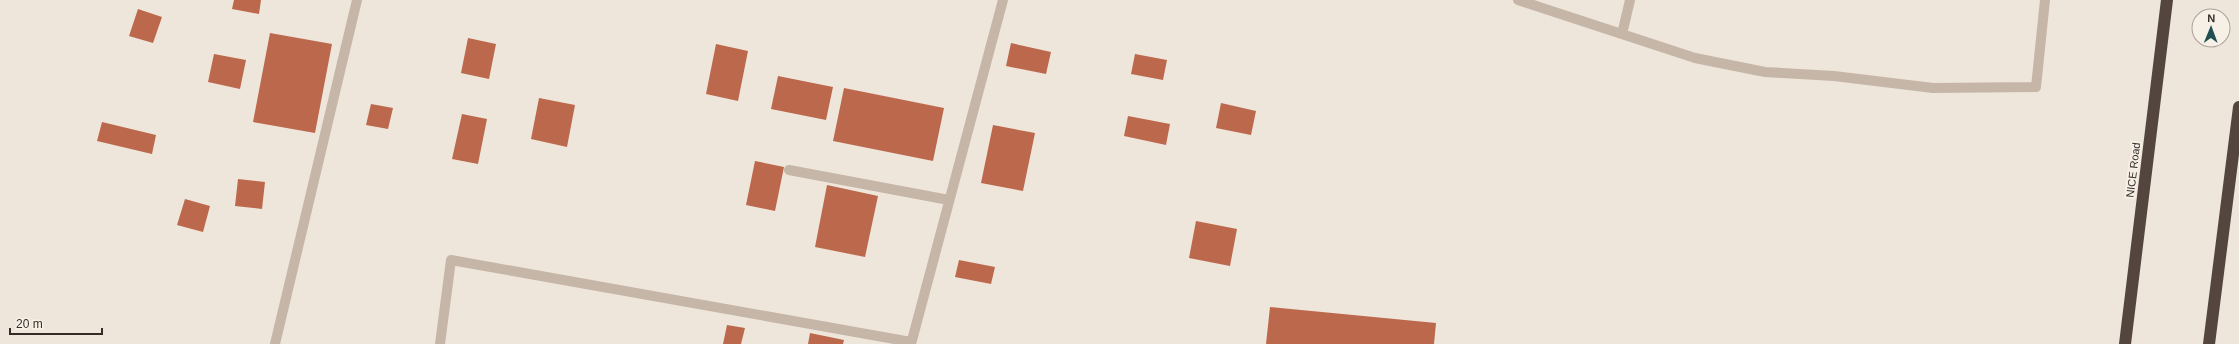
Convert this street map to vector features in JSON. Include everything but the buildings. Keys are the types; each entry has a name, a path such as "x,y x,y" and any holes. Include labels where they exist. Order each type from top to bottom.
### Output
{"highway":[{"name":"NICE Road","path":"2125,344 2167,0"},
{"path":"2209,344 2239,107"}],"street":[{"path":"275,344 357,0"},
{"path":"440,344 451,260 911,343 1003,0"},
{"path":"1518,0 1695,58 1765,72 1834,76 1933,88 2036,87 2045,0"},
{"path":"1622,34 1630,0"},
{"path":"789,170 949,200"}]}
